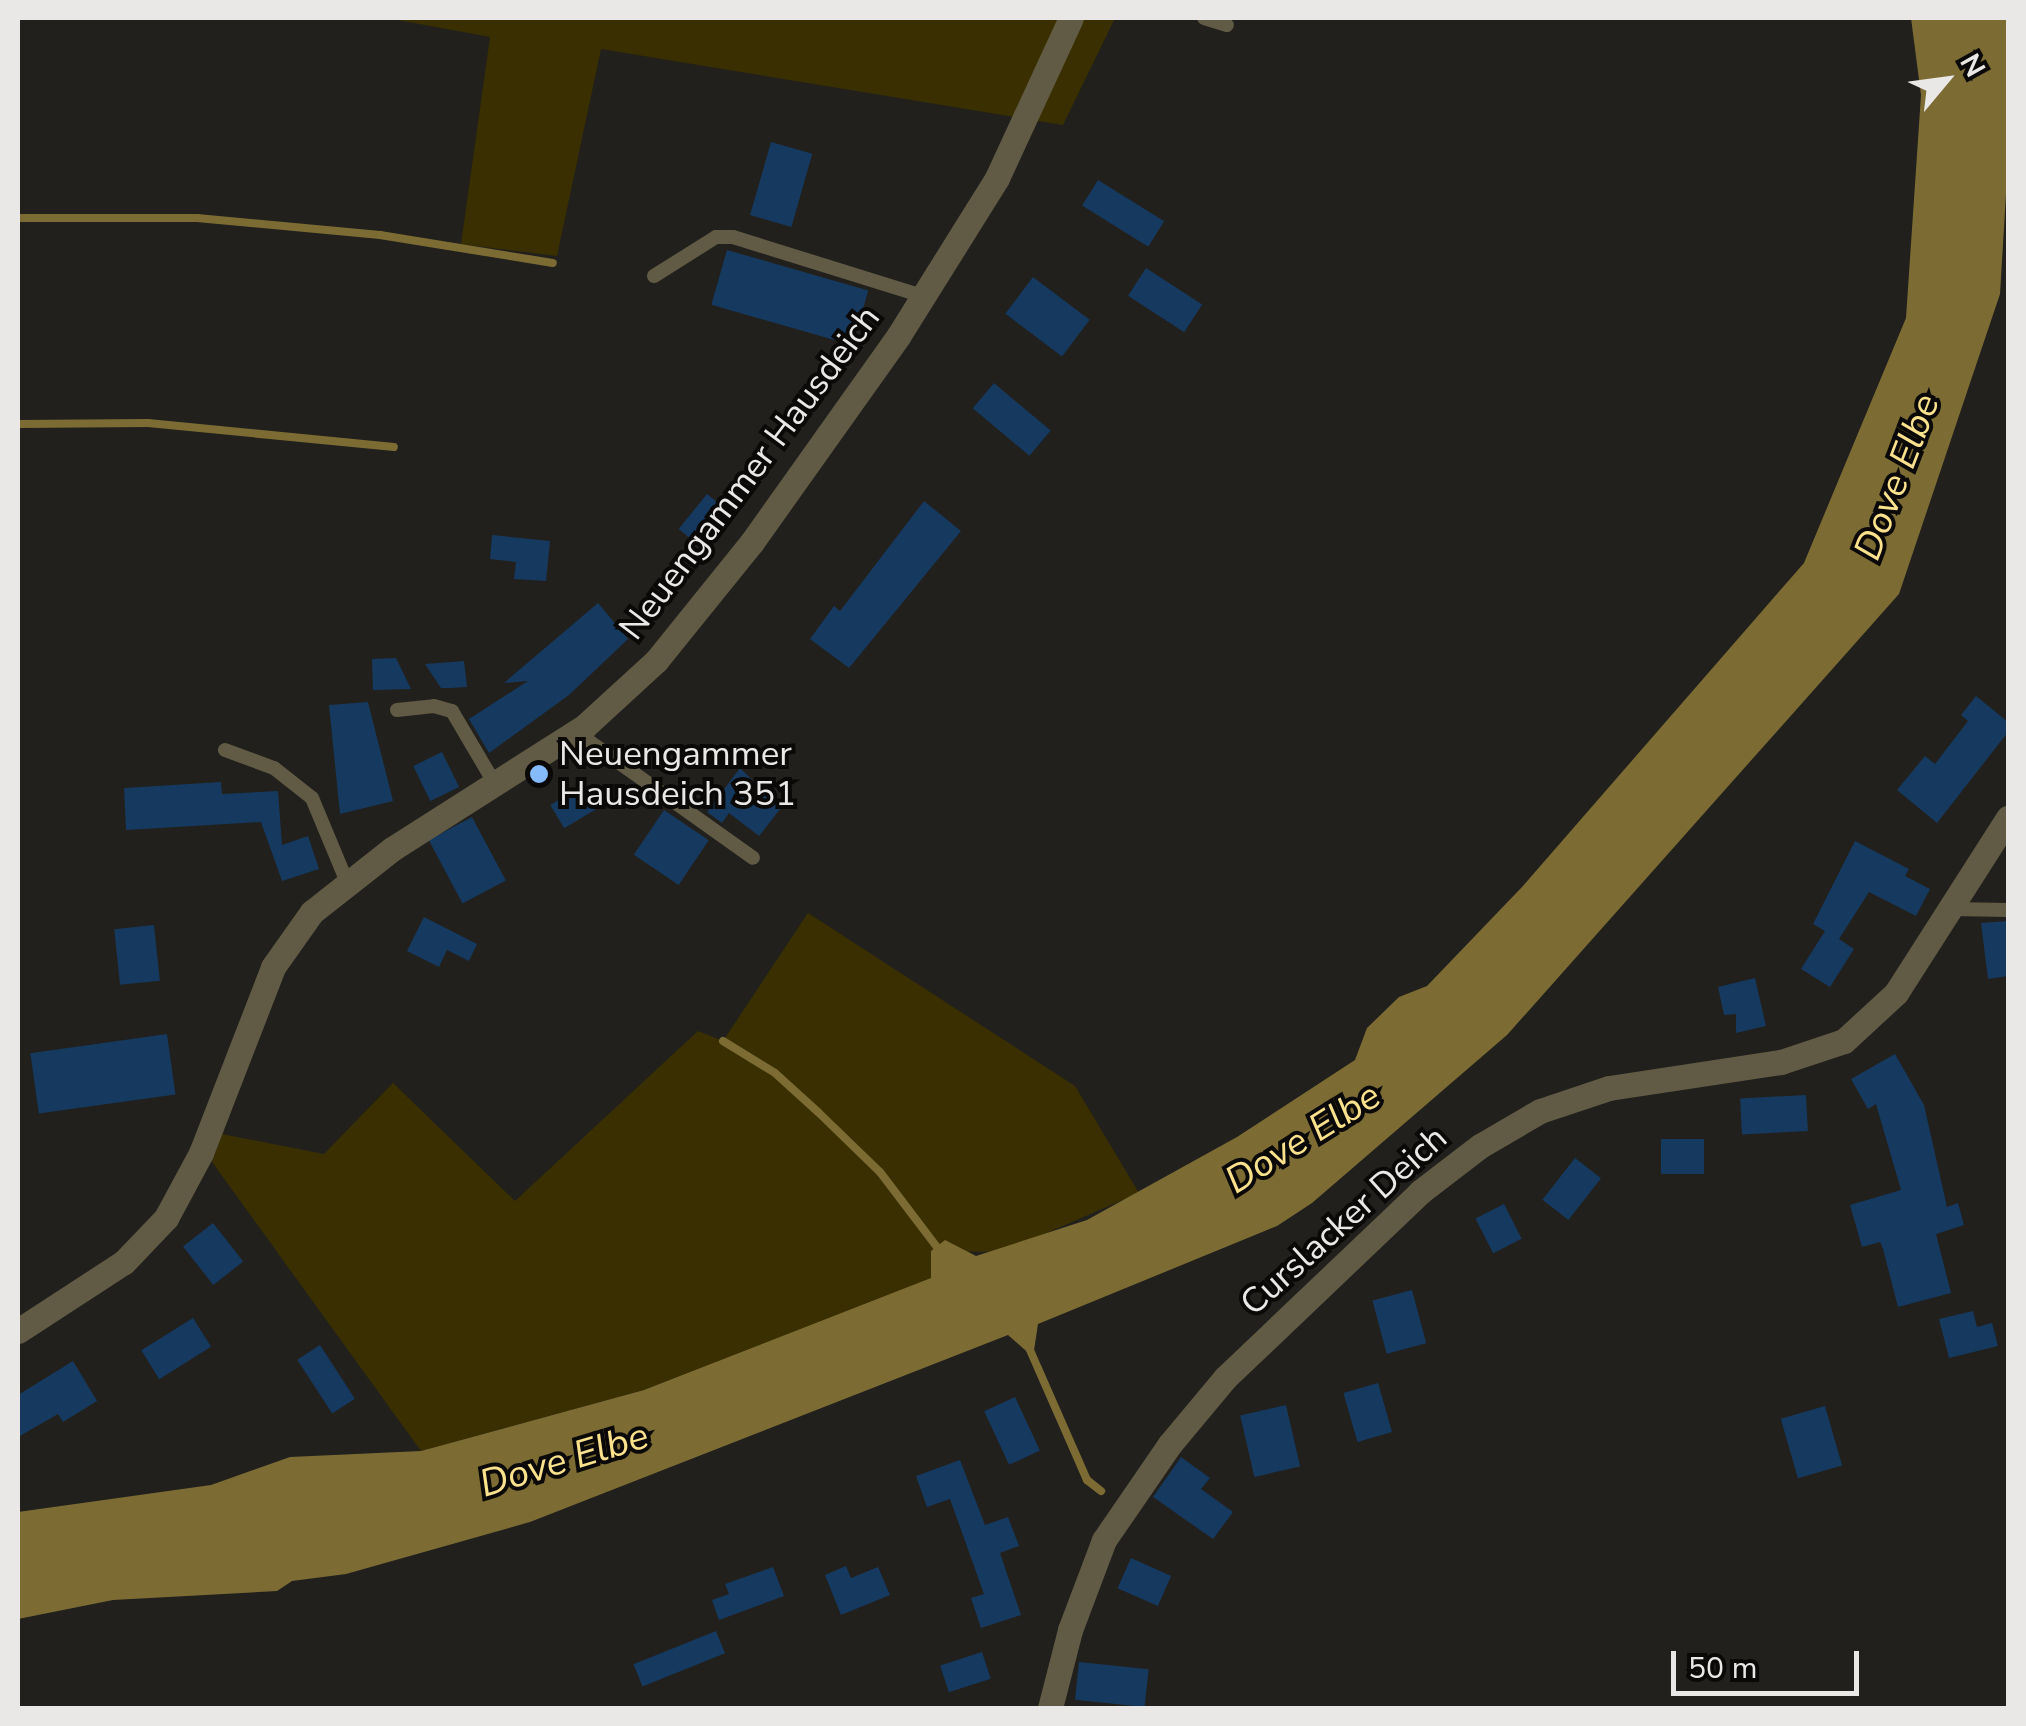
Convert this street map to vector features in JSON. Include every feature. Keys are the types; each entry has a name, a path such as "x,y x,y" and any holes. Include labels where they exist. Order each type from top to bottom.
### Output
{"street":[{"name":"Neuengammer Hausdeich","path":"18,1331 124,1262 166,1218 201,1153 272,966 312,912 347,882 576,732 656,661 752,542 924,296 997,178 1071,18"},
{"name":"Curslacker Deich","path":"1050,1708 1070,1630 1104,1540 1170,1444 1225,1378 1420,1192 1480,1146 1540,1111 1609,1088 1781,1062 1844,1041 1896,993 2008,818"}],"lane":[{"path":"1204,18 1227,25"},
{"path":"654,276 716,237 734,237 924,296"},
{"path":"396,710 434,706 452,711 495,784"},
{"path":"576,732 753,858"},
{"path":"225,750 274,768 312,798 347,882"},
{"path":"1950,909 2008,910"}],"shaded area":[{"path":"387,18 1115,18 1063,125 601,49 557,256 461,244 490,37"},
{"path":"808,913 1075,1086 1139,1193 1003,1252 931,1251 932,1278 897,1295 644,1390 421,1451 212,1162 222,1134 324,1154 393,1083 515,1201 698,1031 723,1041"}],"water":[{"name":"Dove Elbe","path":"1911,18 2008,18 2008,161 2000,294 1899,594 1507,1035 1312,1203 1277,1226 1038,1324 1033,1357 1008,1335 530,1522 346,1574 292,1581 277,1591 113,1600 18,1619 18,1512 211,1485 290,1457 421,1451 644,1390 931,1278 931,1251 945,1240 976,1256 1087,1220 1237,1137 1355,1060 1367,1028 1399,997 1427,986 1522,887 1804,563 1906,318 1921,95"}],"building":[{"path":"771,142 812,154 791,227 750,215"},
{"path":"1098,180 1164,221 1148,247 1082,205"},
{"path":"727,250 868,291 853,345 711,305"},
{"path":"1146,268 1202,304 1184,332 1128,296"},
{"path":"1033,277 1090,320 1062,356 1005,314"},
{"path":"994,383 1051,431 1029,456 973,408"},
{"path":"707,494 733,515 704,550 679,529"},
{"path":"924,501 961,531 849,668 810,639 834,606 840,611"},
{"path":"492,535 550,541 546,581 514,579 516,562 490,559"},
{"path":"598,603 628,639 569,695 489,753 469,719 528,681 504,683"},
{"path":"396,658 411,689 373,690 372,659"},
{"path":"464,661 467,687 441,688 425,664"},
{"path":"1976,696 2008,722 2008,732 1937,823 1897,790 1925,756 1935,764 1968,721 1961,715"},
{"path":"368,702 393,801 340,814 329,705"},
{"path":"442,752 459,787 430,801 413,766"},
{"path":"740,768 781,808 759,836 729,813 722,823 707,812"},
{"path":"221,782 222,794 278,791 282,845 308,836 319,869 282,881 261,822 126,830 124,788"},
{"path":"582,786 596,809 564,828 550,805"},
{"path":"664,810 709,840 679,885 634,855"},
{"path":"472,817 506,881 463,904 429,840"},
{"path":"1855,841 1909,869 1905,876 1930,889 1916,916 1869,892 1839,939 1854,949 1830,987 1801,969 1825,931 1813,924"},
{"path":"424,917 477,944 469,961 447,950 439,967 407,951"},
{"path":"2008,921 2008,976 1988,979 1981,923"},
{"path":"154,925 160,981 120,985 114,929"},
{"path":"1755,978 1766,1026 1736,1033 1736,1014 1724,1015 1718,987"},
{"path":"167,1034 175,1094 39,1114 30,1053"},
{"path":"1895,1054 1924,1105 1947,1207 1958,1203 1964,1225 1936,1234 1951,1293 1898,1307 1880,1242 1862,1247 1850,1205 1901,1190 1876,1104 1868,1109 1851,1079"},
{"path":"1806,1095 1808,1131 1742,1134 1740,1098"},
{"path":"1661,1139 1704,1139 1704,1174 1661,1174"},
{"path":"1575,1158 1601,1178 1568,1220 1542,1200"},
{"path":"1504,1204 1522,1239 1493,1253 1475,1219"},
{"path":"213,1223 243,1262 213,1285 183,1246"},
{"path":"1412,1290 1426,1343 1387,1354 1372,1301"},
{"path":"1973,1311 1977,1327 1992,1323 1998,1346 1949,1358 1939,1319"},
{"path":"193,1318 211,1347 159,1379 141,1350"},
{"path":"320,1345 355,1399 332,1413 297,1360"},
{"path":"73,1361 97,1401 63,1422 58,1414 18,1437 18,1395"},
{"path":"1378,1383 1392,1432 1357,1442 1343,1393"},
{"path":"1015,1397 1040,1450 1009,1465 984,1411"},
{"path":"1286,1405 1300,1466 1254,1477 1240,1416"},
{"path":"1825,1406 1842,1466 1798,1478 1781,1419"},
{"path":"1181,1457 1210,1478 1201,1489 1233,1512 1213,1539 1153,1497"},
{"path":"960,1460 985,1525 1008,1517 1019,1546 1000,1553 1021,1615 981,1628 971,1598 984,1594 950,1499 927,1507 916,1476"},
{"path":"1131,1558 1171,1576 1158,1606 1118,1588"},
{"path":"846,1566 851,1578 878,1567 890,1595 841,1615 825,1575"},
{"path":"773,1567 784,1596 719,1620 712,1600 729,1594 725,1584"},
{"path":"716,1631 725,1653 642,1687 633,1664"},
{"path":"982,1652 991,1679 949,1692 940,1666"},
{"path":"1079,1662 1149,1669 1145,1707 1075,1700"}],"waterway":[{"path":"18,218 197,218 380,235 553,263"},
{"path":"18,424 148,423 394,447"},
{"path":"723,1041 775,1073 818,1112 880,1172 940,1251"},
{"path":"1030,1350 1087,1480 1101,1491"}],"place":[{"name":"Neuengammer Hausdeich 351","path":"539,774"}]}
